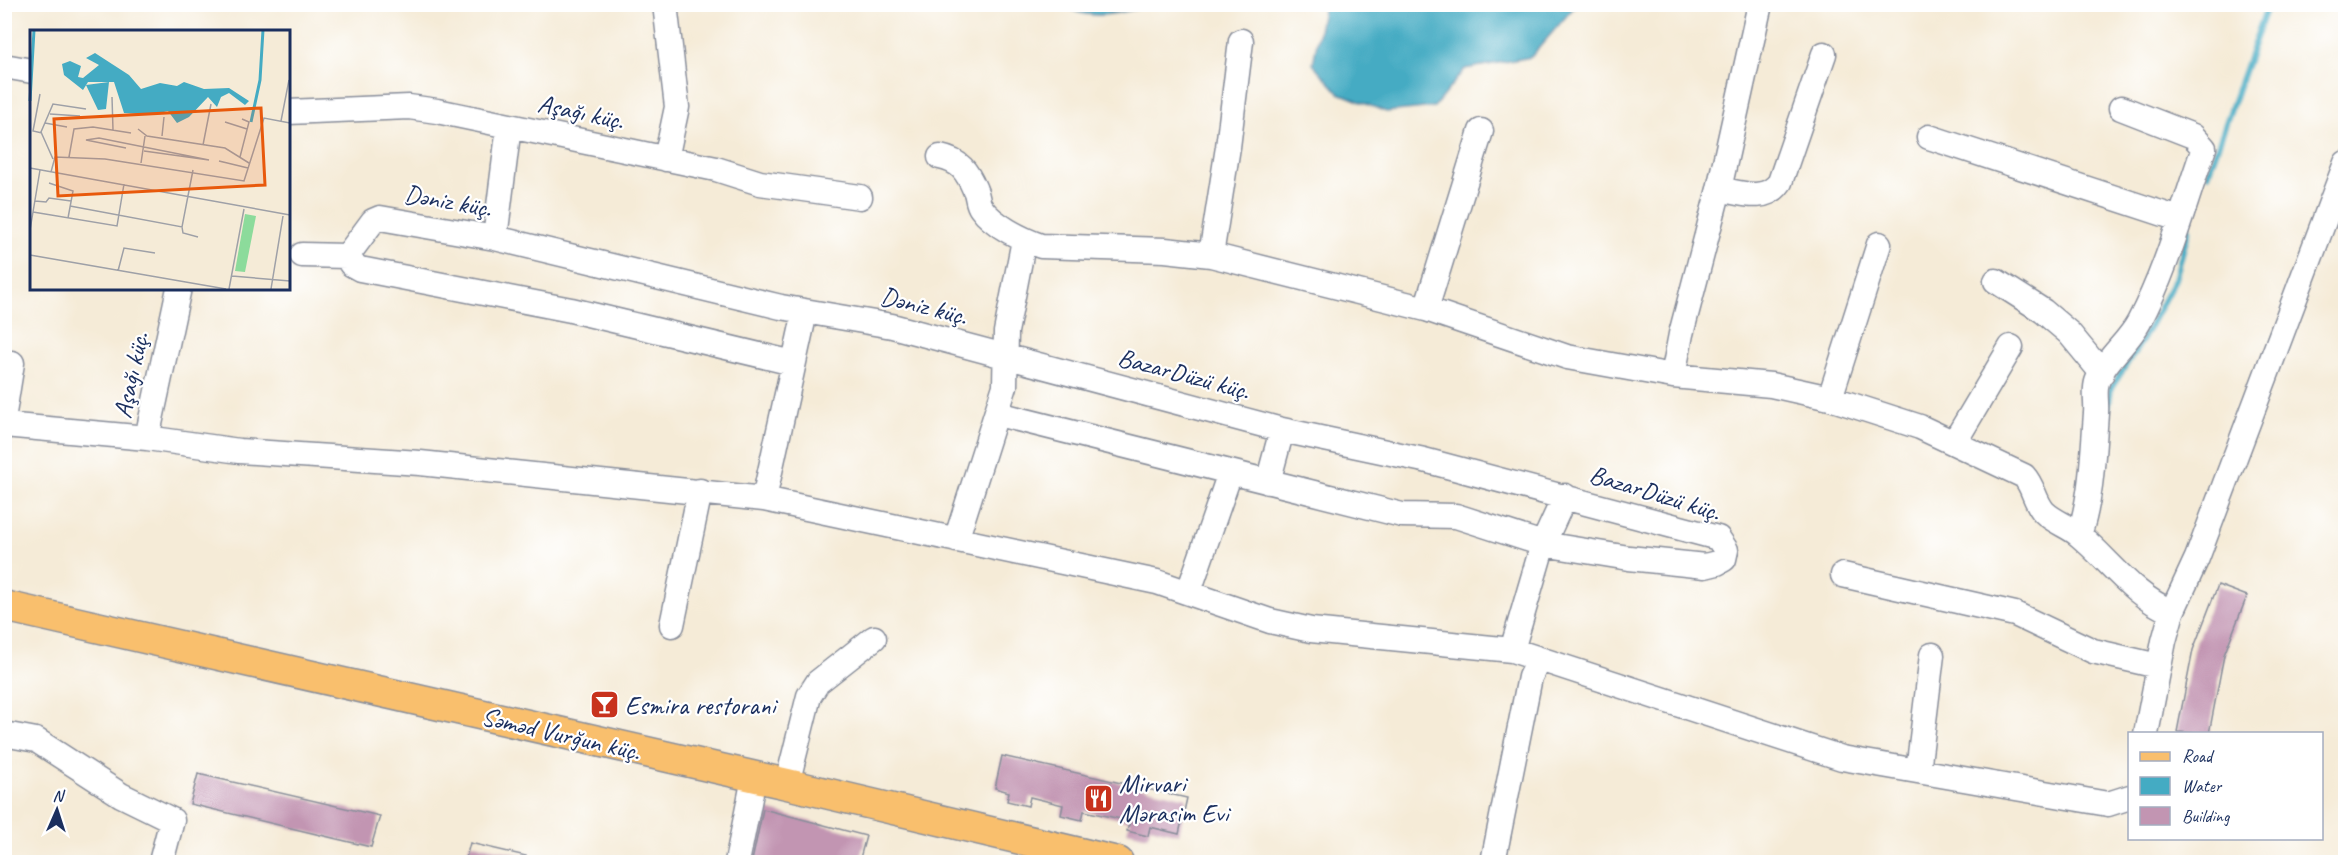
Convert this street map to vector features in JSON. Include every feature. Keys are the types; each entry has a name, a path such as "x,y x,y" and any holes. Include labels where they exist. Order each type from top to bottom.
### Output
{"main road":[{"name":"Səməd Vurğun küç.","path":"4,606 787,784 1118,862"}],"street":[{"path":"665,4 677,107 666,159"},
{"path":"1673,376 1681,333 1719,189 1760,4"},
{"path":"1211,255 1228,147 1241,41"},
{"path":"1719,189 1756,195 1767,194 1775,190 1780,182 1824,54"},
{"path":"4,66 30,71"},
{"name":"Aşağı küç.","path":"290,112 409,107 716,169 760,183 860,197"},
{"path":"2079,535 2087,504 2097,410 2096,383 2138,325 2168,259 2179,219 2204,148 2193,136 2121,108"},
{"path":"495,238 509,126"},
{"path":"1426,309 1481,131"},
{"path":"1929,137 2179,219"},
{"path":"940,157 955,160 962,166 976,192 979,206 987,215 1024,240 1041,246 1069,249 1165,250 1211,255 1426,309 1567,357 1673,376 1762,383 1830,398 1920,427 2024,476 2031,484 2037,504 2046,514 2079,535 2134,590 2156,605 2172,612"},
{"path":"2146,732 2158,666 2172,612 2197,558 2346,163"},
{"name":"Dəniz küç.","path":"348,256 373,221 380,218 495,238 805,312 892,326 1007,357"},
{"path":"956,540 998,414 1005,386 1006,332 1024,240"},
{"path":"1830,398 1879,244"},
{"path":"302,255 348,256 351,264 360,269 571,310 793,363"},
{"path":"1996,281 2043,311 2069,333 2102,373"},
{"name":"Aşağı küç.","path":"147,438 179,290"},
{"path":"764,499 805,312"},
{"path":"1954,443 2011,347"},
{"name":"BazarDüzü küç.","path":"998,414 1402,515 1456,516 1543,544 1629,558 1705,566 1724,559 1726,550 1718,538 1565,496 1424,460 1282,430 1007,357"},
{"path":"4,413 12,363"},
{"path":"4,425 147,438 239,451 420,463 764,499 1189,591 1270,621 1311,630 1512,650 1842,758 2108,804 2128,798"},
{"path":"1269,482 1282,430"},
{"path":"1189,591 1230,473"},
{"path":"672,625 700,491"},
{"path":"1512,650 1543,544 1565,496"},
{"path":"1843,574 2015,615 2093,651 2158,666"},
{"path":"787,784 809,696 818,682 874,639"},
{"path":"1918,771 1932,655"},
{"path":"1493,862 1530,677 1539,659"},
{"path":"4,734 36,740 121,795 172,820 161,862"},
{"path":"737,862 754,778"}],"water":[{"path":"1321,4 1576,5 1531,57 1465,69 1434,107 1386,112 1339,93 1313,64 1323,10"},
{"path":"1064,5 1153,5 1120,13 1095,15 1073,11"}],"building":[{"path":"2218,585 2247,596 2224,655 2209,732 2177,732 2193,650"},
{"path":"1002,756 1187,798 1179,834 1150,827 1148,836 1127,831 1130,821 1084,811 1082,820 1061,815 1063,805 1030,797 1028,806 1007,801 1009,792 995,788"},
{"path":"198,774 380,816 371,847 190,804"},
{"path":"763,809 866,836 859,862 752,861"},
{"path":"470,843 526,856 525,862 465,862"}],"waterway":[{"path":"2208,174 2268,4"},
{"path":"2107,415 2111,388 2143,339 2175,279 2189,229"}],"place":[{"name":"Esmira restorani","path":"604,705"},
{"name":"Mirvari Mərasim Evi","path":"1098,798"}]}
